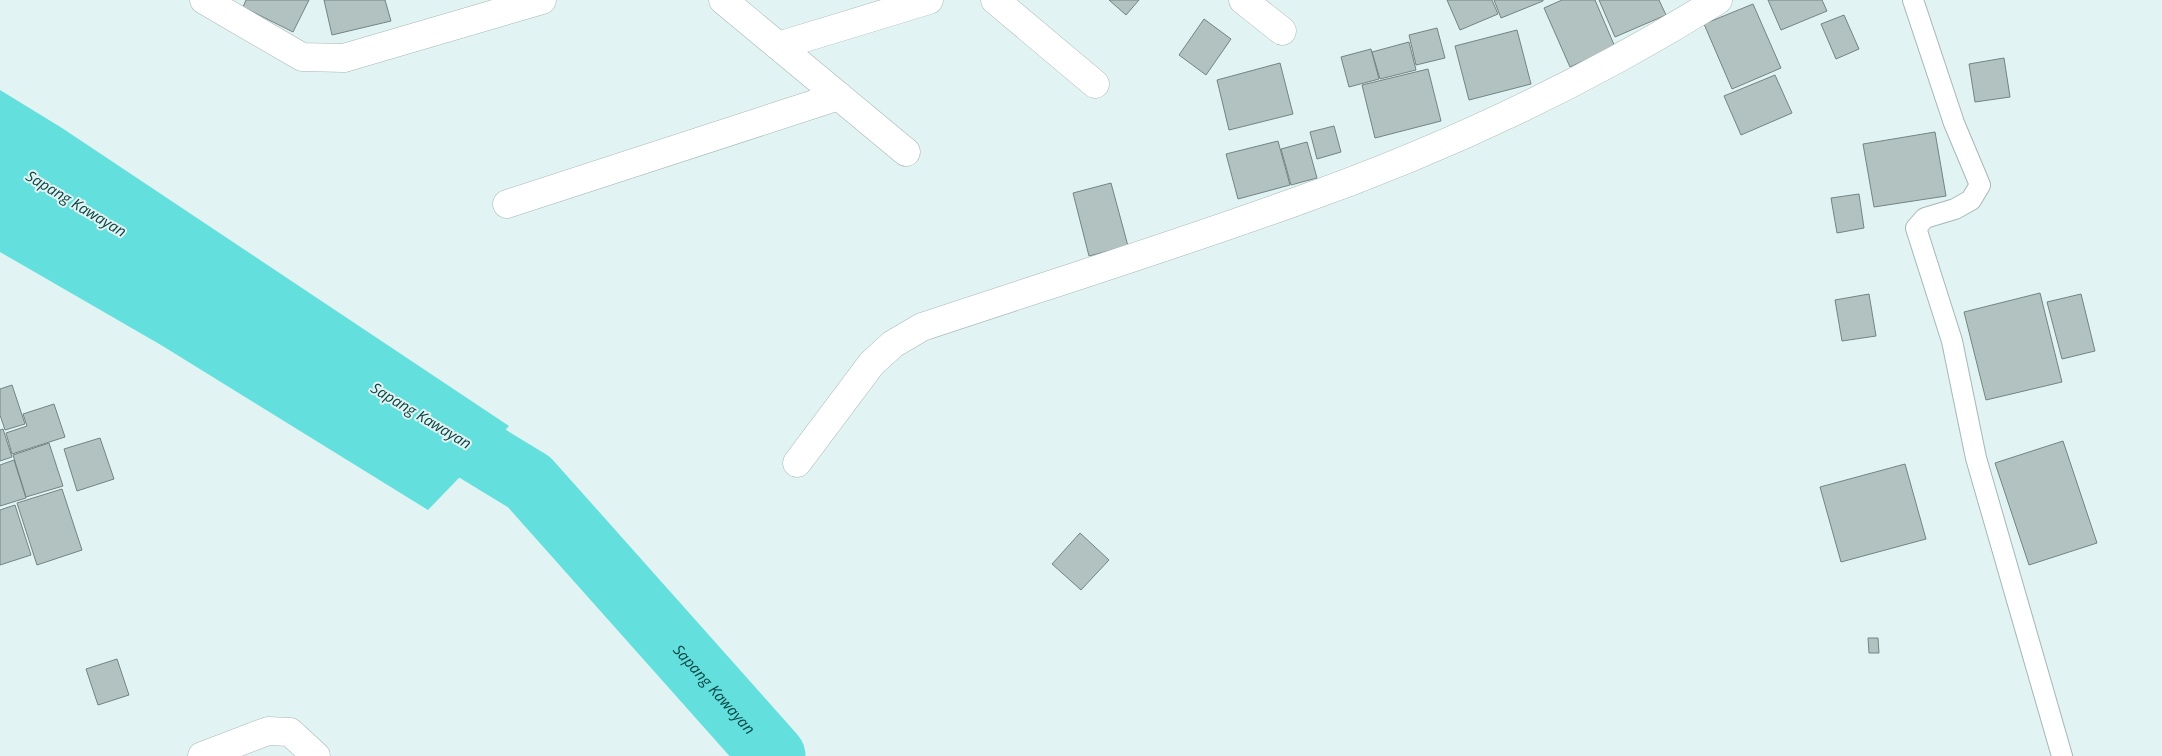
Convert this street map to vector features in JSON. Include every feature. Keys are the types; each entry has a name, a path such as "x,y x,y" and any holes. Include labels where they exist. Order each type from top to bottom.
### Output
{"street":[{"path":"204,0 302,57 344,58 542,0"},
{"path":"723,0 906,152"},
{"path":"778,46 929,0"},
{"path":"995,0 1095,84"},
{"path":"1243,0 1282,31"},
{"path":"797,463 872,363 893,344 922,327 1294,203 1418,154 1514,112 1599,68 1718,0"},
{"path":"507,204 840,96"},
{"path":"202,756 268,730 290,732 316,756"}],"lane":[{"path":"1913,0 1954,122 1980,185 1971,200 1955,209 1924,218 1916,228 1952,341 1976,458 2062,756"}],"water":[{"path":"0,90 62,128 509,426 428,510 161,345 0,252"}],"building":[{"path":"246,0 309,0 293,32 243,7"},
{"path":"324,0 385,0 391,21 332,35"},
{"path":"1109,0 1139,0 1126,15"},
{"path":"1447,0 1492,0 1498,14 1460,30"},
{"path":"1494,0 1543,0 1543,1 1501,18"},
{"path":"1562,0 1595,0 1615,47 1570,67 1544,8"},
{"path":"1599,0 1659,0 1666,15 1615,37"},
{"path":"1768,0 1822,0 1827,11 1781,30"},
{"path":"1753,4 1781,68 1732,89 1704,24"},
{"path":"1844,15 1859,49 1836,59 1821,24"},
{"path":"1204,19 1231,39 1206,75 1179,55"},
{"path":"1437,28 1445,58 1416,65 1409,35"},
{"path":"1517,30 1531,84 1469,100 1455,46"},
{"path":"1409,42 1416,70 1380,79 1372,52"},
{"path":"1371,49 1379,79 1349,87 1341,57"},
{"path":"2004,58 2010,97 1975,102 1969,64"},
{"path":"1280,63 1293,114 1229,130 1217,80"},
{"path":"1428,69 1441,121 1375,138 1362,85"},
{"path":"1775,75 1792,113 1741,135 1724,96"},
{"path":"1334,126 1341,152 1317,159 1310,132"},
{"path":"1935,132 1946,196 1874,207 1863,144"},
{"path":"1278,141 1290,185 1238,199 1226,154"},
{"path":"1307,142 1317,178 1291,185 1281,149"},
{"path":"1111,183 1128,246 1089,256 1073,193"},
{"path":"1859,194 1864,228 1837,233 1831,198"},
{"path":"2040,293 2062,382 1986,400 1964,312"},
{"path":"1869,294 1876,336 1842,341 1835,300"},
{"path":"2081,294 2095,351 2062,359 2047,302"},
{"path":"12,385 25,424 5,430 0,415 0,389"},
{"path":"54,404 65,437 12,454 6,433 27,426 23,414"},
{"path":"3,429 12,457 0,461 0,430"},
{"path":"100,438 114,479 77,491 64,449"},
{"path":"2063,441 2097,543 2029,565 1995,463"},
{"path":"49,443 63,486 26,497 13,455"},
{"path":"14,460 26,498 0,506 0,465"},
{"path":"1905,464 1926,539 1841,562 1820,487"},
{"path":"62,489 82,550 37,565 17,503"},
{"path":"15,505 31,555 0,565 0,510"},
{"path":"1080,533 1109,560 1081,590 1052,564"},
{"path":"1868,638 1878,638 1879,653 1869,653"},
{"path":"117,659 129,695 98,705 86,669"}],"waterway":[{"name":"Sapang Kawayan","path":"406,407 529,482 773,756"}]}
